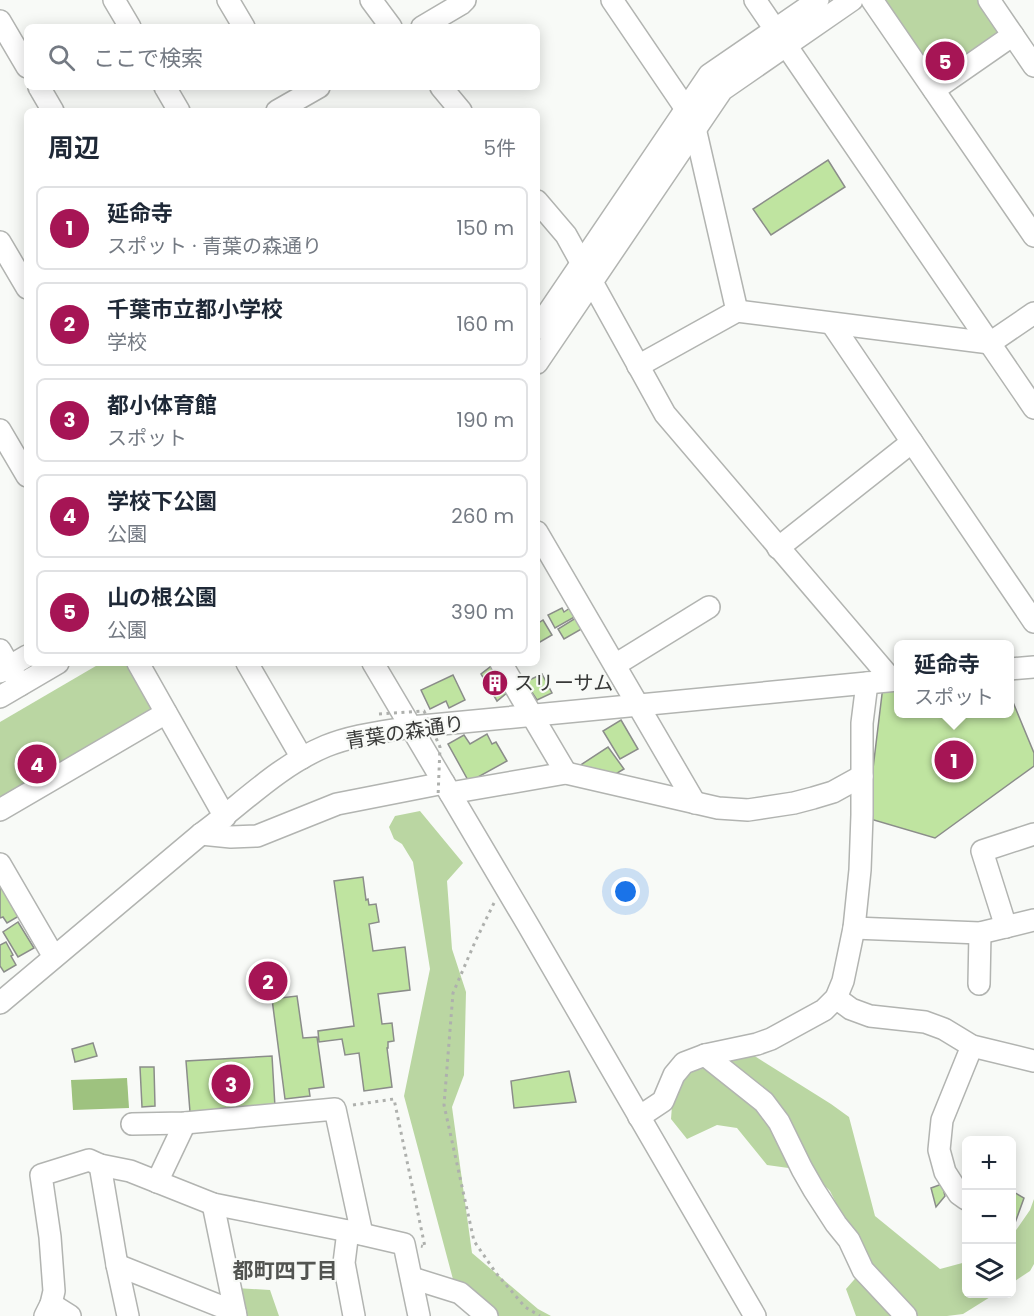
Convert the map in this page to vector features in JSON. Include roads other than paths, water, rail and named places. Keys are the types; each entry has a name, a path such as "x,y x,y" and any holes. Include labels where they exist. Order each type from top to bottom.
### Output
{"street":[{"path":"114,0 128,24"},
{"path":"228,0 242,24"},
{"path":"371,0 389,24"},
{"path":"427,24 465,0"},
{"path":"612,0 686,109"},
{"path":"755,0 1034,408"},
{"path":"540,359 722,90 818,0"},
{"path":"540,325 709,75 852,0"},
{"path":"872,0 1034,237"},
{"path":"989,0 1034,66"},
{"path":"0,21 24,62"},
{"path":"934,90 1013,35"},
{"path":"41,90 51,108"},
{"path":"167,90 177,108"},
{"path":"284,103 312,90"},
{"path":"444,90 458,108"},
{"path":"696,128 737,311"},
{"path":"540,205 566,235 665,414 778,548 894,679"},
{"path":"0,242 24,283"},
{"path":"638,366 737,311 990,343 1034,313"},
{"path":"832,324 1034,622"},
{"path":"0,430 24,471"},
{"path":"778,548 912,442"},
{"path":"540,537 695,803"},
{"path":"615,665 709,607"},
{"path":"9,661 20,685"},
{"path":"0,697 53,666"},
{"path":"140,666 225,817"},
{"path":"249,666 302,758"},
{"path":"375,666 411,727 444,791 506,887 639,1117 748,1314"},
{"path":"503,666 566,774"},
{"path":"1014,669 1034,667"},
{"name":"青葉の森通り","path":"0,1003 270,779 302,758 327,746 359,735 411,727 894,680"},
{"path":"639,1117 663,1101 674,1075 684,1063 705,1055 771,1039 824,1010 836,998 843,981 854,928 860,870 861,723 867,683"},
{"path":"0,810 166,713"},
{"path":"201,834 231,837 257,836 337,804 566,774 718,808 748,810 794,803 833,792 862,776"},
{"path":"1006,927 982,851 1034,834"},
{"path":"0,864 54,957"},
{"path":"854,928 980,933 1034,920"},
{"path":"979,984 980,933"},
{"path":"836,998 851,1009 870,1016 925,1022 944,1029 972,1046 1031,1058"},
{"path":"962,1196 945,1172 939,1150 942,1120 972,1046"},
{"path":"705,1055 764,1102 779,1122 814,1190 849,1240 863,1270 906,1316"},
{"path":"132,1124 185,1123 335,1109 355,1232 344,1263 354,1316"},
{"path":"157,1182 185,1123"},
{"path":"70,1316 48,1310 54,1292 50,1237 41,1176 89,1160 130,1172 213,1204 404,1244 419,1316"},
{"path":"100,1165 128,1316"},
{"path":"213,1204 235,1314"},
{"path":"117,1266 235,1314"},
{"path":"412,1278 460,1293 487,1316"}],"place":[{"name":"山の根公園","path":"945,61"},
{"name":"スリーサム","path":"495,683"},
{"name":"延命寺","path":"954,760"},
{"name":"学校下公園","path":"37,764"},
{"name":"千葉市立都小学校","path":"268,981"},
{"name":"都小体育館","path":"231,1084"}],"district":[{"name":"都町四丁目","path":"285,1270"}]}
